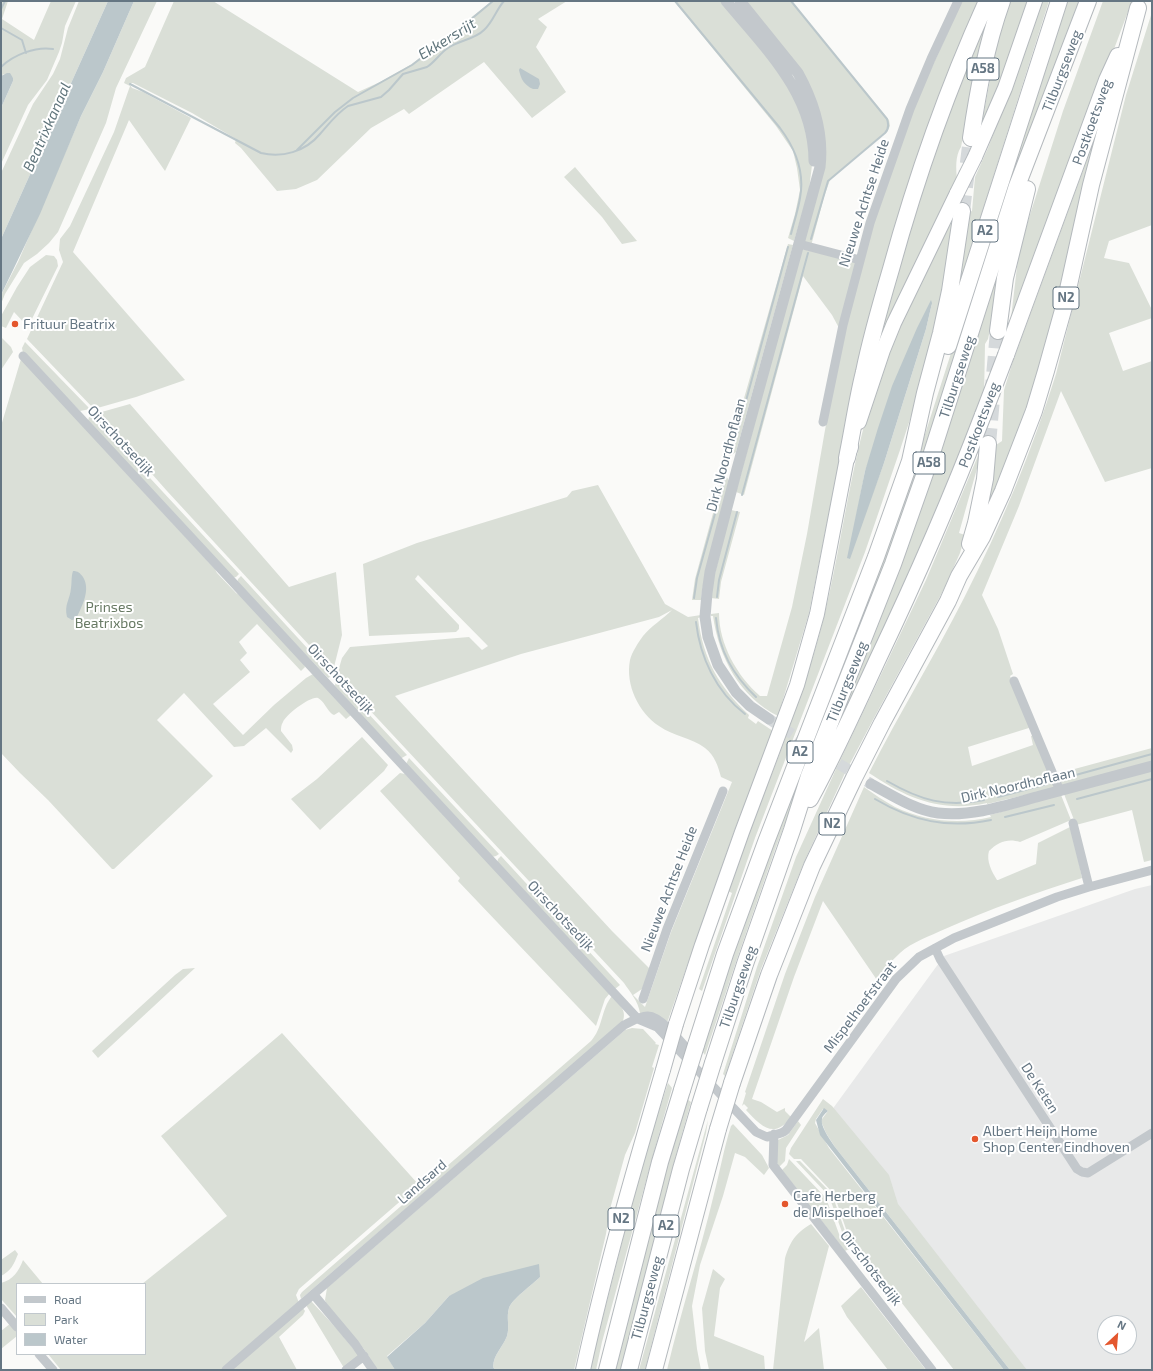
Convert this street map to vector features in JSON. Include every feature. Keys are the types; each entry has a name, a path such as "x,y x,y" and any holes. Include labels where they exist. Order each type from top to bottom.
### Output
{"highway":[{"name":"A58","path":"847,458 864,371 899,239 918,178 953,81 987,1"},
{"name":"A58","path":"971,138 979,84 993,28 1002,1"},
{"name":"N2","path":"583,1370 638,1154 676,1024 736,847 796,685 816,614 847,458 883,350 894,323 974,157 1005,88 1035,1"},
{"name":"A2","path":"910,461 1059,1"},
{"name":"Tilburgseweg","path":"629,1370 681,1169 745,964 810,776 896,557 930,459 1017,186 1088,1"},
{"name":"Postkoetsweg","path":"792,830 820,780 916,579 961,473 1107,80 1139,4"},
{"name":"Postkoetsweg","path":"959,576 982,537 1003,490 1034,411 1065,303 1091,185 1139,4"},
{"name":"A2","path":"998,331 1005,278 1019,217 1054,91"},
{"name":"Tilburgseweg","path":"607,1370 660,1162 725,954 766,842 876,557 910,461 950,291 962,211"},
{"path":"959,576 976,523 985,479 988,444"},
{"name":"Tilburgseweg","path":"654,1370 718,1129 769,975 812,866 861,764 948,601 959,576"}],"street":[{"name":"Dirk Noordhoflaan","path":"726,1 786,74 800,99 812,136 815,180"},
{"name":"Dirk Noordhoflaan","path":"740,1 798,73 812,100 818,122 821,146 820,167 815,180 710,572 705,606 708,637 718,666 736,692 750,706 769,719"},
{"name":"Nieuwe Achtse Heide","path":"824,422 843,325 881,189 910,109 958,1"},
{"path":"799,244 860,260"},
{"name":"Oirschotsedijk","path":"23,356 638,1019"},
{"path":"1014,680 1060,791"},
{"name":"Dirk Noordhoflaan","path":"871,784 903,802 921,809 937,813 959,814 998,808 1152,766"},
{"name":"Nieuwe Achtse Heide","path":"643,999 667,929 723,791"},
{"path":"1073,822 1089,887"},
{"name":"Mispelhoefstraat","path":"774,1134 782,1133 786,1130 896,979 919,957 954,938 1057,897 1152,870"},
{"name":"De Keten","path":"935,948 940,959 1077,1169 1088,1173 1152,1133"},
{"path":"638,1019 644,1016 650,1016 664,1025 746,1114 760,1127 774,1134"},
{"name":"Landsard","path":"226,1370 621,1027 638,1019"},
{"name":"Oirschotsedijk","path":"774,1134 773,1165 932,1370"},
{"path":"314,1295 364,1356 372,1370"},
{"path":"1,1308 16,1326"},
{"path":"40,1355 53,1370"},
{"path":"346,1370 364,1356"}],"shaded area":[{"path":"1152,885 1152,1370 1024,1370 826,1118 944,956 1135,889"}],"green space":[{"path":"1,1 8,1 2,19 34,40 51,1 76,1 65,26 59,52 47,80 28,105 1,164 1,108 13,78 4,74 1,76"},
{"path":"79,1 108,1 1,239 1,173 33,104 53,74 60,59 68,28"},
{"path":"134,1 157,1 116,88 106,123 58,232 37,254 24,263 5,294 1,304 1,295 18,262 81,116 103,72"},
{"path":"174,1 213,1 358,92 380,82 412,64 492,1 567,1 538,19 547,27 536,47 566,92 532,118 484,62 409,114 404,109 371,128 317,180 296,189 277,191 241,148 235,143 236,139 192,113 131,83 130,85 132,88 143,92 191,118 165,171 129,120 73,252 185,380 136,397 94,409 27,339 63,262 59,250 60,239 70,226 114,132 130,86 124,83 126,78 145,67"},
{"path":"674,1 723,1 783,75 802,110 812,165 809,190 794,241 788,238 800,190 793,151 776,126"},
{"path":"743,1 791,1 889,120 890,126 887,132 830,180 811,246 804,242 818,192 813,99"},
{"path":"962,1 981,1 845,432 809,613 778,716 753,698 742,687 734,675 720,647 713,616 711,616 711,614 719,613 722,636 731,659 737,669 760,696 767,696 792,607 807,534 845,326 872,224 912,111"},
{"path":"995,1 973,84 961,147 957,158 957,179 866,379 882,317 942,125"},
{"path":"1005,1 1030,1 1018,40 979,137 993,65 987,63"},
{"path":"1041,1 1049,1 948,320 966,214 972,211 975,177 1007,98"},
{"path":"1064,1 1081,1 961,341 887,562 776,847 705,1055 702,1051 731,957 918,456"},
{"path":"1103,1 1132,1 1010,327 1018,258 1028,221 1063,111"},
{"path":"1152,12 1152,225 1109,241 1104,258 1129,263 1152,310 1152,318 1109,333 1123,371 1152,361 1152,468 1105,482 1061,391 1019,506 982,595 998,629 1013,674 1010,676 1032,727 968,747 972,766 1033,745 1031,736 1035,735 1055,788 987,804 970,806 954,806 925,801 897,790 869,773 953,620 978,571 1015,488 1037,431 1056,374 1126,95"},
{"path":"1096,135 1098,136 1042,371 986,513 996,445 1002,441 1004,390 1013,361"},
{"path":"575,167 637,241 622,244 602,217 564,177"},
{"path":"954,217 943,289 919,392 865,552 755,838 702,991 699,989 732,893 728,891 792,721 814,652 831,588 860,440 877,382 902,318","holes":["932,303 926,329 884,463 848,559 865,471"]},
{"path":"1012,226 988,339 985,344 984,398 912,573 833,739"},
{"path":"788,244 793,245 736,452 730,456 721,456 729,451"},
{"path":"802,249 854,261 857,264 839,328 832,315 803,276 744,495 736,492"},
{"path":"46,255 54,256 57,260 58,266 28,327 14,312 6,328 1,326 1,316 17,287 30,267"},
{"path":"1,337 11,347 13,352 1,370"},
{"path":"25,342 90,409 80,411 23,353 22,348"},
{"name":"Prinses Beatrixbos","path":"21,359 215,569 217,573 236,593 241,596 304,664 305,667 301,671 257,624 239,642 247,653 240,660 250,672 213,704 243,735 274,705 306,678 313,674 351,715 346,719 339,712 334,715 320,699 314,698 293,711 282,724 281,731 292,745 293,750 291,753 266,728 244,746 234,747 184,693 157,720 213,776 114,869 112,869 48,800 1,753 1,426"},
{"path":"130,404 289,587 336,572 342,635 333,671 167,491 98,413"},
{"path":"94,413 150,478 239,574 236,577 232,578 88,421 89,417"},
{"path":"980,451 978,465 959,533 965,535 960,553 944,589 845,773 805,860 761,969 725,1076 723,1074 757,967 796,857 926,580"},
{"path":"724,473 730,482 702,590 701,600 692,600 695,579"},
{"path":"598,485 665,604 688,617 701,615 701,617 698,618 704,647 708,659 721,683 729,694 749,715 748,718 756,724 758,721 773,731 735,829 667,1023 647,1013 640,1013 636,1001 624,983 337,675 342,658 350,647 469,637 482,650 488,646 418,575 415,579 459,625 459,629 456,632 369,636 363,564 417,543 567,497 572,491","holes":["672,610 646,632 630,660 630,679 635,698 645,714 659,726 705,748 714,758 721,777 732,782 671,932 645,1007 633,995 642,989 650,969 612,931 395,696 521,654 659,617"]},
{"path":"731,510 740,512 721,582 719,599 711,598 711,589"},
{"path":"241,576 331,674 330,677 328,678 237,583"},
{"path":"336,679 407,755 400,759 335,686"},
{"path":"362,737 388,765 384,771 320,830 291,799 317,779"},
{"path":"1152,748 1152,762 1063,786 1060,784 1056,774"},
{"path":"409,758 499,854 492,857 406,764"},
{"path":"1152,771 1152,860 1144,862 1132,810 1076,825 1064,794"},
{"path":"400,773 405,774 610,993 605,999 596,1026 458,881 460,878 380,791"},
{"path":"864,787 891,805 906,812 918,816 954,821 967,821 991,817 990,815 1061,795 1071,820 1020,842 1011,840 1000,843 989,851 988,859 991,870 998,880 1036,864 1038,843 1072,826 1082,878 996,908 916,942 905,949 893,960 887,967 879,983 823,901 794,977 752,1099 761,1102 777,1112 785,1108 785,1111 791,1117 779,1128 768,1128 757,1121 746,1110 748,1108 744,1104 742,1106 745,1092 785,974 815,897"},
{"path":"501,856 620,985 615,989 497,863"},
{"path":"195,968 98,1058 92,1051 93,1050 175,975 183,969"},
{"path":"612,996 623,1010 623,1021 301,1299 300,1295 302,1292 591,1041 598,1030 608,1001"},
{"path":"632,1028 643,1029 656,1043 655,1044 659,1045 652,1067 654,1068 635,1133 625,1155 610,1209 606,1234 574,1370 495,1370 493,1367 495,1358 507,1336 509,1308 518,1297 540,1277 449,1296 425,1323 387,1356 395,1370 376,1370 364,1349 326,1303 327,1288 625,1030"},
{"path":"282,1033 419,1185 299,1289 296,1295 299,1303 221,1370 61,1370 49,1355 146,1355 146,1283 143,1283 227,1216 161,1136"},
{"path":"668,1083 672,1088 602,1342 596,1370 590,1370 644,1156"},
{"path":"687,1099 691,1102 673,1166 621,1370 614,1370 667,1165"},
{"path":"823,1099 832,1106 889,1175 898,1204 1027,1370 1010,1370 835,1147 826,1133 821,1121 828,1111 823,1109 815,1123 829,1148 1004,1370 954,1370 852,1239 847,1232 834,1194 801,1159 794,1159 789,1154 791,1148"},
{"path":"708,1120 706,1133 645,1370 639,1370"},
{"path":"798,1121 801,1125 786,1148 785,1161 779,1167 775,1159 778,1140 788,1135"},
{"path":"733,1124 762,1155 769,1168 764,1175 745,1157 735,1153 723,1196 700,1265 692,1306 701,1370 667,1370 709,1216 726,1143"},
{"path":"789,1159 826,1198 839,1234 849,1249 845,1251 782,1170 787,1165"},
{"path":"796,1161 800,1161 832,1194 845,1231 854,1245 851,1247 842,1232 829,1196"},
{"path":"811,1224 829,1246 804,1342 819,1328 824,1370 773,1370 785,1258 789,1246 794,1238"},
{"path":"15,1250 18,1254 14,1264 1,1276 1,1260"},
{"path":"23,1260 42,1283 16,1283 16,1316 1,1299 1,1283 9,1280 20,1268"},
{"path":"713,1269 725,1279 720,1288 714,1336 764,1356 765,1370 709,1370 705,1351 702,1308"},
{"path":"861,1287 926,1370 888,1370 847,1317 841,1306"},
{"path":"311,1301 338,1330 360,1357 344,1368 306,1305"},
{"path":"303,1308 305,1311 303,1315 279,1337 297,1370 232,1370"},
{"path":"11,1323 16,1330 16,1337 1,1349 1,1331"}],"water":[{"path":"108,1 134,1 103,72 81,116 40,214 1,295 1,239"},
{"path":"520,68 539,79 540,84 538,89 533,89 525,84 519,70"},
{"path":"10,73 13,81 1,108 1,76"},
{"path":"931,300 932,303 926,329 884,463 850,559 847,558 865,471 878,428 892,386"},
{"path":"73,571 80,573 83,577 86,593 76,619 72,620 67,617 66,609"},
{"path":"824,1108 828,1111 822,1118 822,1122 826,1133 835,1147 1010,1370 1004,1370 820,1135 816,1120"},
{"path":"539,1264 540,1277 518,1297 509,1308 508,1333 495,1358 493,1367 495,1370 395,1370 387,1357 425,1323 449,1296 483,1278"}],"waterway":[{"path":"1,9 5,1"},
{"name":"Ekkersrijt","path":"458,30 493,1"},
{"name":"Ekkersrijt","path":"130,84 261,153 277,155 285,154 300,149 314,140 336,116 348,106 381,97 403,74 427,67 433,63 442,52 452,45 480,33 487,27 504,1"},
{"path":"675,1 780,128 794,152 800,170 801,188 791,234"},
{"path":"791,1 887,119 888,125 885,133 828,181 811,239"},
{"path":"1,28 22,40 26,53"},
{"name":"Ekkersrijt","path":"297,150 335,112 353,98 412,65 454,33"},
{"name":"Ekkersrijt","path":"1,67 25,52 46,48 53,49"},
{"name":"Beatrixkanaal","path":"32,158 38,161"},
{"path":"732,452 788,247"},
{"path":"742,495 808,253"},
{"path":"694,598 697,578 725,478"},
{"path":"717,597 719,580 737,512"},
{"path":"716,618 720,641 728,662 740,680 756,697"},
{"path":"696,622 701,648 711,673 726,695 745,714"},
{"path":"1072,776 1152,754"},
{"path":"1077,799 1152,779"},
{"path":"887,781 899,788 934,801 957,803 984,800"},
{"path":"998,797 1047,784"},
{"path":"875,799 903,813 931,821 960,824 991,820"},
{"path":"1005,817 1054,805"}],"tunnel":[{"path":"962,211 971,138"},
{"path":"988,444 998,331"},
{"path":"769,719 809,745"},
{"path":"825,755 871,784"}],"place":[{"name":"Frituur Beatrix","path":"15,324"},
{"name":"Albert Heijn Home Shop Center Eindhoven","path":"975,1139"},
{"name":"Cafe Herberg de Mispelhoef","path":"785,1204"}]}
